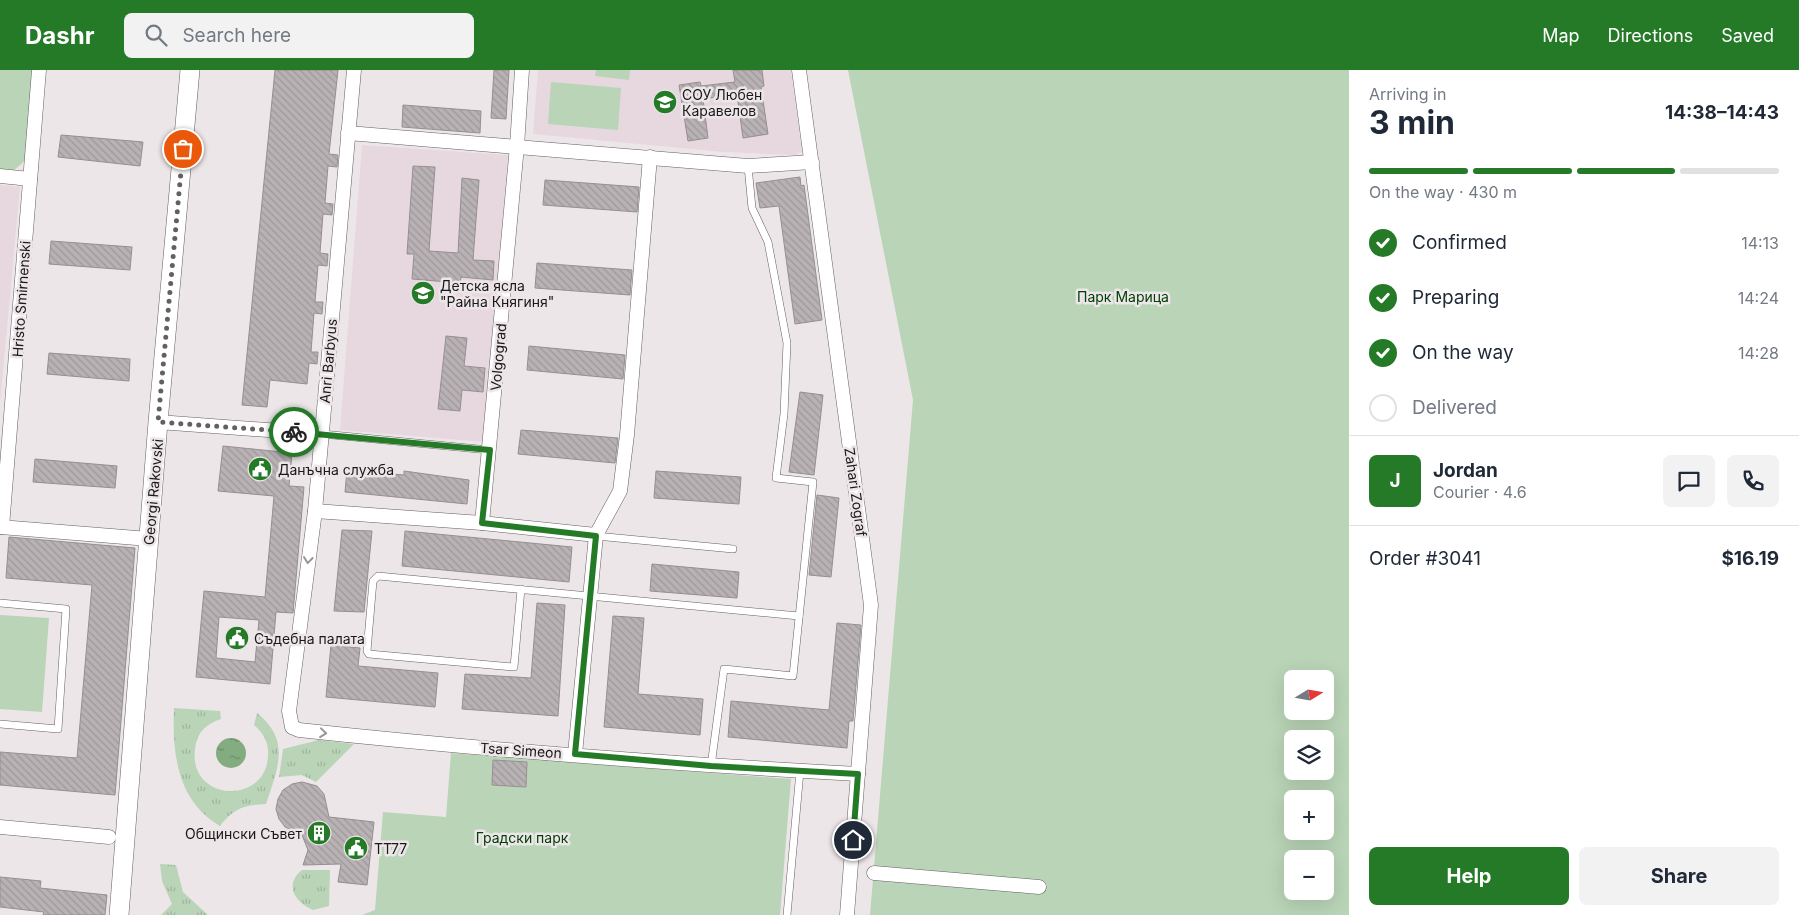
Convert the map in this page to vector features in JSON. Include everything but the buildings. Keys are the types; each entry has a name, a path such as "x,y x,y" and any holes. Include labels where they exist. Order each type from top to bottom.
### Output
{"street":[{"name":"Hristo Smirnenski","path":"1,527 39,70"},
{"name":"Georgi Rakovski","path":"119,915 158,422 190,70"},
{"name":"Anri Barbyus","path":"289,711 314,511 354,70"},
{"name":"Volgograd","path":"482,523 517,146 522,70"},
{"name":"Zahari Zograf","path":"799,70 871,605 847,915"},
{"path":"348,133 748,166 812,162"},
{"path":"575,754 596,536 620,491 627,435 650,157"},
{"path":"0,176 30,179"},
{"path":"158,422 321,434"},
{"path":"314,511 482,523 596,536"},
{"path":"1,527 149,539"},
{"name":"Tsar Simeon","path":"289,711 292,727 299,730 448,745 711,766 858,774"},
{"path":"0,828 109,837"},
{"path":"874,873 1039,887"}],"lane":[{"path":"711,766 724,669 793,676 813,482 776,478 784,414 788,343 768,242 752,208 748,166"},
{"path":"321,434 490,450"},
{"path":"596,536 733,549"},
{"path":"521,589 514,667 369,654 367,651 374,577 521,589 589,595 799,616"},
{"path":"0,602 66,609 58,729 0,724"},
{"path":"788,915 800,771"}],"shaded area":[{"name":"СОУ Любен Каравелов","path":"538,70 791,70 802,151 795,155 723,152 533,134"},
{"name":"Детска ясла \"Райна Княгиня\"","path":"362,145 508,155 484,442 340,430"},
{"path":"0,185 20,187 0,404"}],"green space":[{"path":"0,70 34,70 27,159 13,171 0,169"},
{"path":"596,70 630,70 629,80 595,76"},
{"name":"Парк Марица","path":"848,70 1349,70 1349,915 870,915 913,400"},
{"path":"551,82 621,88 618,130 548,124"},
{"path":"0,615 49,618 42,712 0,709"},
{"path":"174,708 220,711 221,719 211,723 200,733 195,749 196,767 203,779 215,788 228,791 243,789 255,783 264,772 268,746 265,738 254,725 257,713 268,723 278,744 279,755 266,804 252,805 235,811 220,826 206,816 194,803 186,790 180,774 174,742"},
{"path":"319,740 354,744 316,782 302,775 279,777 283,749"},
{"name":"Градски парк","path":"451,753 791,779 780,915 362,915 375,910 383,812 446,817"},
{"path":"160,864 176,865 183,892 208,915 161,915 172,904 162,881"},
{"path":"302,870 330,870 329,906 313,910 301,903 297,898 294,893 293,882"}],"water":[{"path":"231,738 242,742 246,753 242,764 231,768 220,764 216,753 220,742"}],"way so far":[{"path":"183,149 158,422 294,432"}],"place":[{"name":"СОУ Любен Каравелов","path":"665,102"},
{"name":"Детска ясла \"Райна Княгиня\"","path":"423,293"},
{"name":"Данъчна служба","path":"260,469"},
{"name":"Съдебна палата","path":"237,638"},
{"name":"Общински Съвет","path":"319,833"},
{"name":"TT77","path":"356,848"}],"route":[{"path":"294,432 490,450 482,523 596,536 575,754 711,766 858,774 853,840"}]}
